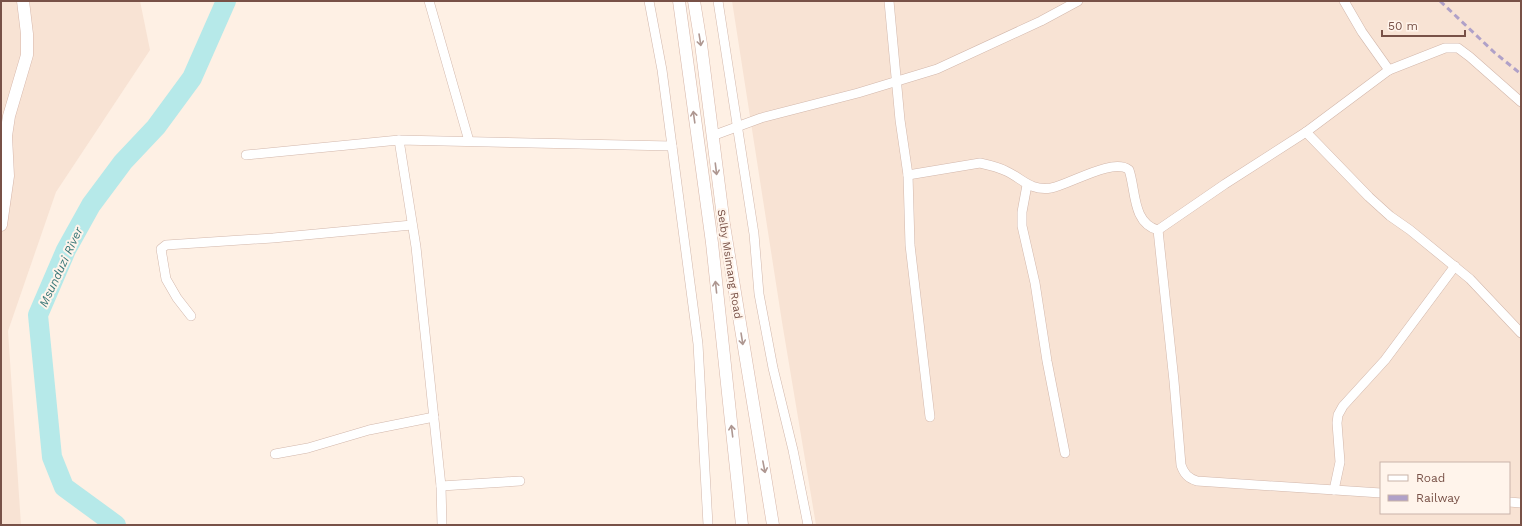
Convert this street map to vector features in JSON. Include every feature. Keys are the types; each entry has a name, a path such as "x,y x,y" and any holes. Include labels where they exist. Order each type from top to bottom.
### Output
{"main road":[{"path":"1,225 8,176 6,136 9,116 27,55 27,34 23,1"},
{"name":"Selby Msimang Road","path":"679,1 712,243 742,525"},
{"name":"Selby Msimang Road","path":"694,1 724,225 774,525"}],"street":[{"path":"428,1 468,141"},
{"path":"649,1 662,70 698,344 708,525"},
{"path":"718,1 736,126 754,234 761,301 773,368 793,450 808,525"},
{"path":"889,1 896,82 908,174 910,244 930,417"},
{"path":"712,136 761,118 896,82 937,69 1041,21 1078,1"},
{"path":"1344,1 1362,32 1389,70"},
{"path":"1158,230 1225,184 1306,132 1389,70 1445,48 1458,48 1521,102"},
{"path":"1306,132 1369,197 1390,216 1470,278 1521,333"},
{"path":"399,140 412,225 434,417 441,486 442,525"},
{"path":"246,155 399,140 672,146"},
{"path":"908,174 980,163 1007,172 1028,185 1039,189 1052,188 1108,168 1127,168 1131,176 1140,216 1147,225 1158,230"},
{"path":"1028,185 1022,212 1022,226 1035,283 1047,361 1065,453"},
{"path":"191,316 177,298 166,279 161,249 166,245 273,238 412,225"},
{"path":"1158,230 1174,381 1181,465 1183,472 1187,477 1197,481 1380,493"},
{"path":"1334,490 1340,462 1337,423 1338,415 1343,406 1385,360 1455,266"},
{"path":"275,454 303,449 369,430 434,417"},
{"path":"441,486 520,481"},
{"path":"1510,502 1521,502"}],"shaded area":[{"path":"1,1 140,1 150,50 56,192 8,331 21,525 1,525"},
{"path":"732,1 1521,1 1521,525 816,525 782,322"}],"waterway":[{"name":"Msunduzi River","path":"116,525 64,487 52,457 38,315 66,250 91,205 123,162 156,127 192,78 226,1"}],"railway":[{"path":"1440,1 1495,53 1521,74"}]}
